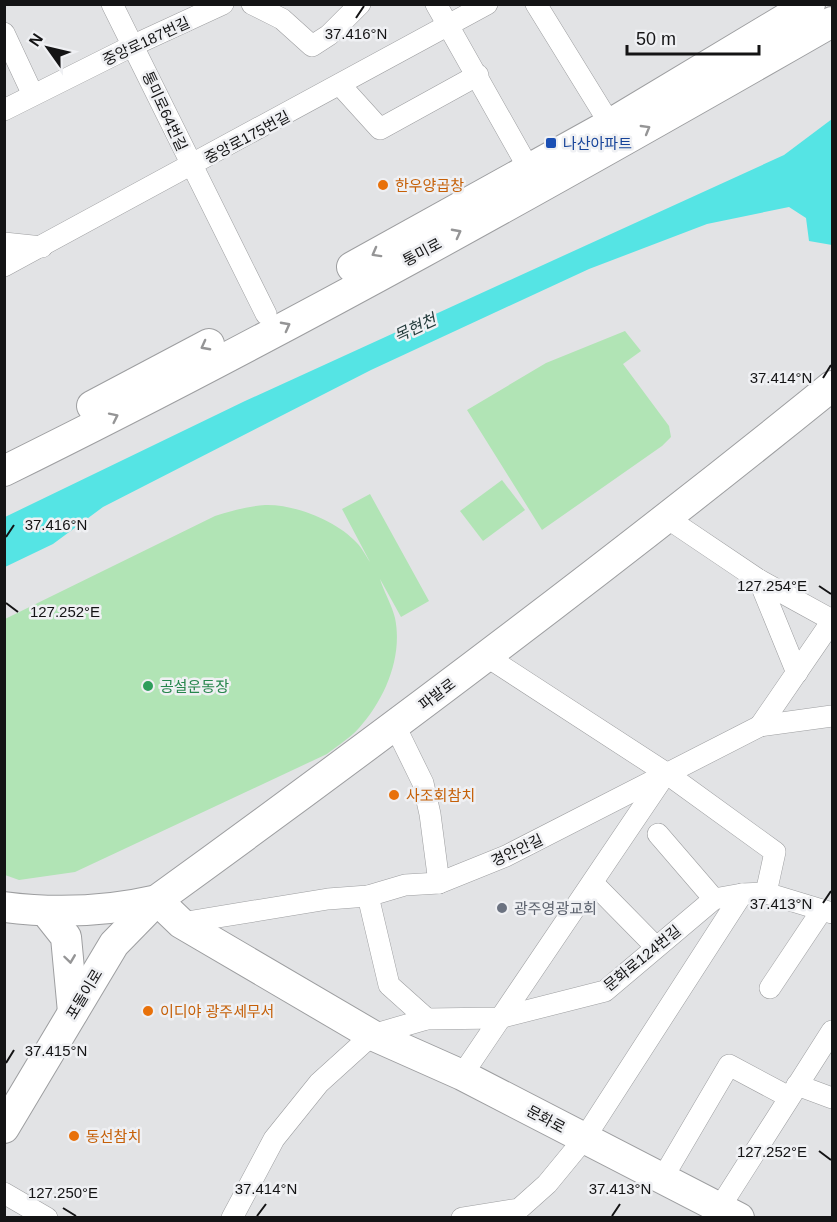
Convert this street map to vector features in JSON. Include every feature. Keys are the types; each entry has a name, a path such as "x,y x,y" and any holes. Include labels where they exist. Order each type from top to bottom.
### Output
{"street":[{"name":"통미로64번길","path":"112,4 266,314"},
{"name":"중앙로187번길","path":"4,110 134,45 223,4"},
{"path":"252,4 282,19 312,46 329,35 360,4"},
{"path":"436,4 529,169"},
{"name":"중앙로175번길","path":"4,267 449,27 487,4"},
{"path":"536,4 610,124"},
{"name":"통미로","path":"4,452 266,314 610,124 810,4"},
{"name":"통미로","path":"4,471 150,399 575,170 832,22"},
{"path":"4,33 33,95"},
{"path":"340,86 380,129 478,75"},
{"path":"4,243 42,246"},
{"name":"파발로","path":"4,906 47,913 123,908 157,900 395,726 667,518 832,386"},
{"path":"667,518 759,580 832,620 760,726"},
{"path":"759,580 797,673"},
{"path":"486,656 666,773 775,852 766,893"},
{"name":"경안안길","path":"181,923 328,899 368,896 405,885 439,883 506,856 760,726 832,716"},
{"path":"395,726 423,783 430,814 439,883"},
{"path":"462,1075 666,773"},
{"path":"658,834 714,899"},
{"path":"592,883 656,947"},
{"name":"문화로124번길","path":"372,1035 427,1019 499,1018 605,991 714,899 766,893 827,911"},
{"path":"462,1218 519,1209 547,1184 584,1139 742,894"},
{"path":"368,896 389,985 427,1019"},
{"name":"문화로","path":"157,900 181,923 372,1035 462,1075 663,1179 724,1214 793,1091 832,1031"},
{"name":"포돌이로","path":"4,1128 114,944 157,900"},
{"path":"770,988 827,911"},
{"path":"47,913 66,937 74,1012"},
{"path":"232,1218 233,1211 274,1139 319,1083 372,1035"},
{"path":"663,1179 729,1065 793,1091 832,1098"},
{"path":"4,1193 47,1218"}],"green space":[{"path":"625,331 641,351 623,364 669,426 671,437 662,446 542,530 467,410 546,363"},
{"path":"502,480 525,510 483,541 460,511"},
{"path":"370,494 429,601 401,617 380,579 395,618 396,648 390,677 384,691 359,728 327,754 75,872 19,880 5,875 5,619 215,516 252,506 277,505 315,515 349,535 370,562 342,509"}],"water":[{"name":"목현천","path":"832,119 832,245 809,241 806,218 789,207 707,224 589,269 371,370 103,507 53,544 5,567 5,517 245,401 784,155"}],"place":[{"name":"나산아파트","path":"551,143"},
{"name":"한우양곱창","path":"383,185"},
{"name":"공설운동장","path":"148,686"},
{"name":"사조회참치","path":"394,795"},
{"name":"광주영광교회","path":"502,908"},
{"name":"이디야 광주세무서","path":"148,1011"},
{"name":"동선참치","path":"74,1136"}]}
